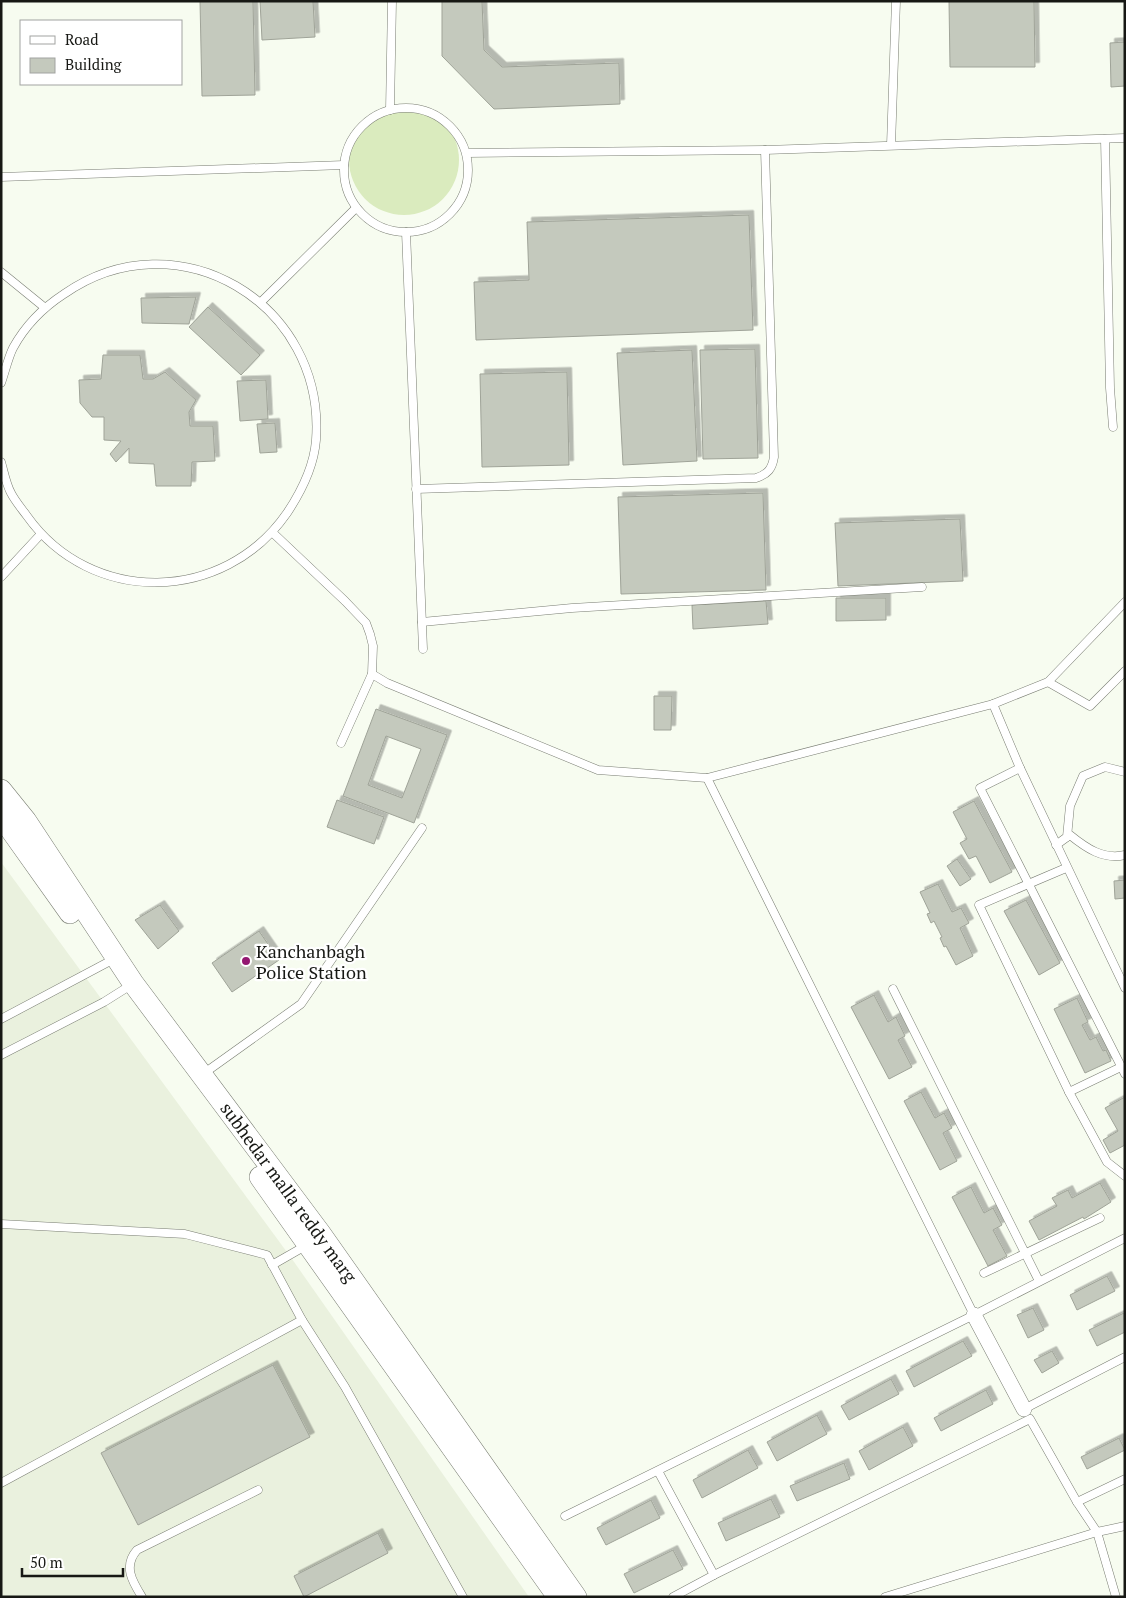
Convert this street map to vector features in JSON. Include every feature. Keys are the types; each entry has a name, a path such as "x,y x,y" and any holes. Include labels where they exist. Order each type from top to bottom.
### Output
{"main road":[{"name":"subhedar malla reddy marg","path":"1,790 26,821 129,986 558,1597"},
{"name":"subhedar malla reddy marg","path":"1,816 112,960"},
{"name":"subhedar malla reddy marg","path":"129,986 203,1074 320,1234 576,1597"}],"street":[{"path":"974,1315 1027,1414"}],"lane":[{"path":"390,110 392,1"},
{"path":"891,145 896,1"},
{"path":"414,108 437,116 456,132 467,153 468,176 462,198 448,217 428,228 406,232 378,226 356,208 346,188 344,165 350,141 367,121 390,110 414,108"},
{"path":"467,153 764,150 1125,138"},
{"path":"1105,139 1113,427"},
{"path":"416,489 756,478 765,475 772,467 774,457 764,150"},
{"path":"1,177 344,165"},
{"path":"261,302 356,208"},
{"path":"406,232 423,649"},
{"path":"1,383 14,348 44,308 83,280 128,265 175,264 221,277 261,302 294,342 313,390 316,441 302,491 273,533 244,557 211,573 175,582 138,582 102,574 78,562 40,535 11,494 1,462"},
{"path":"1,272 44,308"},
{"path":"273,533 366,623 373,646 372,674 341,743"},
{"path":"1,577 40,535"},
{"path":"422,622 572,608 922,587"},
{"path":"372,674 387,684 598,770 706,778 993,704 1048,682 1125,602"},
{"path":"1048,682 1090,706 1125,671"},
{"path":"993,704 1066,868 1125,988"},
{"path":"1067,837 1070,806 1083,776 1105,767 1125,772"},
{"path":"1020,768 980,788 1123,1070 1069,1092"},
{"path":"706,778 974,1315"},
{"path":"203,1074 301,1004 422,828"},
{"path":"1056,845 1070,835 1089,850 1114,858 1125,855"},
{"path":"1066,868 979,905 1069,1092 1107,1162 1125,1176"},
{"path":"1,1020 112,960"},
{"path":"1,1055 129,986"},
{"path":"893,989 1039,1281"},
{"path":"984,1274 1100,1218"},
{"path":"1,1224 185,1234 267,1255 302,1320 345,1387 463,1597"},
{"path":"565,1516 974,1315 1125,1238"},
{"path":"272,1265 309,1244"},
{"path":"1,1483 302,1320"},
{"path":"673,1597 1027,1414 1125,1357"},
{"path":"1027,1414 1097,1532 1116,1597"},
{"path":"658,1471 714,1575"},
{"path":"1078,1502 1125,1479"},
{"path":"142,1597 134,1584 129,1565 132,1556 138,1550 258,1490"},
{"path":"885,1597 1097,1532 1125,1526"}],"shaded area":[{"path":"1,862 292,1259 529,1597 1,1597"}],"green space":[{"path":"404,105 425,109 443,121 455,139 459,160 455,181 443,199 425,211 404,215 383,211 365,199 353,181 349,160 353,139 365,121 383,109"}],"building":[{"path":"200,1 253,1 255,95 202,96"},
{"path":"260,1 313,1 315,37 262,40"},
{"path":"442,1 482,1 484,50 502,67 619,63 620,104 494,109 442,56"},
{"path":"949,1 1034,1 1035,67 950,67"},
{"path":"1125,42 1125,86 1111,87 1110,43"},
{"path":"749,215 753,330 476,340 474,282 529,280 527,222"},
{"path":"196,297 189,324 142,323 141,298"},
{"path":"208,307 260,355 241,375 189,327"},
{"path":"755,349 758,458 703,459 700,350"},
{"path":"692,350 697,461 623,465 617,353"},
{"path":"103,355 140,355 143,379 153,379 165,372 196,400 189,412 190,426 213,426 215,461 192,462 191,486 156,486 154,464 129,463 129,448 116,462 110,454 121,441 104,440 104,417 92,417 80,403 79,380 101,379"},
{"path":"567,372 569,465 482,467 480,374"},
{"path":"266,380 268,419 240,421 237,381"},
{"path":"275,423 277,452 260,453 257,424"},
{"path":"763,493 766,590 621,594 618,497"},
{"path":"960,519 963,581 838,586 835,523"},
{"path":"836,598 886,598 886,620 836,621"},
{"path":"766,601 768,624 693,629 692,605"},
{"path":"654,696 672,696 671,730 654,730"},
{"path":"376,709 447,735 414,823 343,796","holes":["386,736 421,749 402,798 368,785"]},
{"path":"337,800 384,817 374,844 327,827"},
{"path":"974,801 1012,872 990,883 976,856 969,859 960,843 967,839 953,812"},
{"path":"957,859 971,879 960,886 947,866"},
{"path":"1125,880 1125,898 1115,899 1114,881"},
{"path":"938,884 952,912 961,908 969,923 960,928 973,956 956,965 946,946 944,947 940,938 942,937 934,921 931,923 927,914 930,913 920,892"},
{"path":"1026,900 1060,963 1039,975 1004,911"},
{"path":"160,905 179,931 158,949 135,920"},
{"name":"Kanchanbagh Police Station","path":"259,931 279,960 232,992 212,963"},
{"path":"874,995 888,1022 896,1017 905,1036 898,1040 912,1067 889,1079 851,1007"},
{"path":"1077,998 1088,1022 1082,1025 1090,1040 1096,1037 1103,1051 1106,1050 1111,1061 1085,1073 1054,1009"},
{"path":"921,1092 935,1118 944,1113 952,1128 943,1133 957,1161 940,1170 904,1101"},
{"path":"1125,1097 1125,1145 1110,1153 1103,1140 1118,1131 1105,1108"},
{"path":"1100,1183 1111,1202 1084,1219 1083,1217 1039,1240 1029,1221 1057,1206 1052,1198 1068,1190 1072,1198"},
{"path":"971,1187 984,1213 993,1208 1002,1225 993,1230 1007,1256 988,1266 952,1197"},
{"path":"1107,1276 1115,1291 1077,1310 1070,1295"},
{"path":"1033,1308 1044,1330 1028,1338 1017,1315"},
{"path":"1124,1313 1125,1332 1097,1346 1089,1330"},
{"path":"963,1341 972,1356 914,1387 906,1371"},
{"path":"1052,1351 1059,1363 1042,1373 1034,1360"},
{"path":"273,1365 310,1437 138,1525 101,1453"},
{"path":"891,1379 899,1394 849,1420 841,1406"},
{"path":"986,1390 993,1404 941,1431 934,1418"},
{"path":"817,1415 827,1434 777,1461 767,1442"},
{"path":"903,1427 913,1446 869,1470 859,1451"},
{"path":"1119,1438 1125,1450 1087,1469 1081,1457"},
{"path":"748,1450 758,1468 702,1498 693,1480"},
{"path":"844,1463 850,1479 797,1501 790,1486"},
{"path":"771,1499 780,1517 726,1541 718,1523"},
{"path":"651,1500 660,1518 606,1545 597,1528"},
{"path":"378,1533 388,1553 304,1597 294,1576"},
{"path":"673,1550 683,1569 634,1593 624,1574"}],"place":[{"name":"Kanchanbagh Police Station","path":"246,961"}]}
